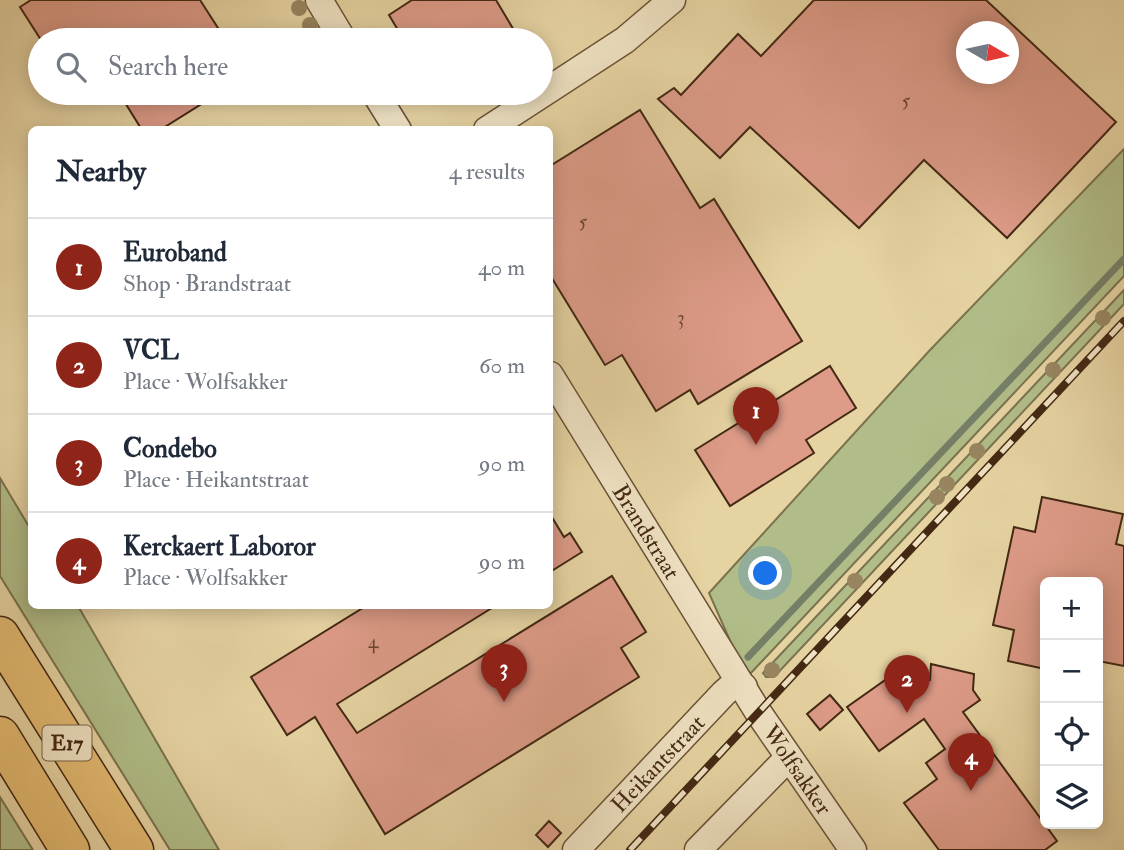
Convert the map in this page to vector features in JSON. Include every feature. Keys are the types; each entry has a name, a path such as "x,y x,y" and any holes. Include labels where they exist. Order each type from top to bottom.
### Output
{"highway":[{"name":"E17","path":"0,636 134,850"},
{"name":"E17","path":"0,736 70,850"}],"street":[{"path":"319,0 336,28"},
{"path":"553,87 625,40 672,0"},
{"path":"382,105 396,126"},
{"path":"493,126 525,105"},
{"name":"Brandstraat","path":"553,379 744,687"},
{"name":"Heikantstraat","path":"576,850 724,693 732,686 744,687"},
{"name":"Wolfsakker","path":"744,687 788,758 853,850"},
{"path":"698,850 788,758"}],"green space":[{"path":"1124,149 1124,276 749,675 735,652 709,593 930,350"},
{"path":"1124,290 1124,304 774,677 766,677 763,673"},
{"path":"0,478 28,525 28,609 80,609 219,850 170,850 0,576"},
{"path":"0,797 33,850 0,850"}],"building":[{"path":"31,0 200,0 218,28 33,28 20,7"},
{"path":"412,0 496,0 513,28 397,28 389,15"},
{"path":"814,0 986,0 1008,21 956,21 956,84 1019,84 1019,31 1116,122 1007,238 924,160 859,228 750,127 720,158 658,99 674,88 681,95 738,34 761,56"},
{"path":"126,105 200,105 166,126 140,126"},
{"path":"640,110 700,208 714,199 802,341 698,404 690,390 656,411 622,355 605,365 553,280 553,164"},
{"path":"830,366 856,408 806,440 814,453 730,506 695,450"},
{"path":"1042,497 1123,514 1116,544 1124,546 1124,666 1103,662 1103,577 1040,577 1040,668 1008,661 1014,630 993,625 1014,527 1035,532"},
{"path":"553,519 564,537 570,533 582,552 553,570"},
{"path":"612,576 646,632 621,648 639,677 385,834 315,717 287,735 251,677 361,609 490,609 337,704 357,733"},
{"path":"931,664 974,674 973,690 980,700 963,712 1040,818 1040,829 1048,829 1057,841 1045,850 939,850 904,803 937,779 926,763 945,749 924,719 879,751 847,707 888,678 930,680"},
{"path":"830,695 843,710 820,730 807,714"},
{"path":"549,821 561,833 548,847 536,835"}],"waterway":[{"path":"748,657 1124,259"}],"railway":[{"path":"630,850 1124,321"}],"place":[{"name":"Euroband","path":"756,445"},
{"name":"Condebo","path":"504,702"},
{"name":"VCL","path":"907,713"},
{"name":"Kerckaert Laboror","path":"971,791"}]}
